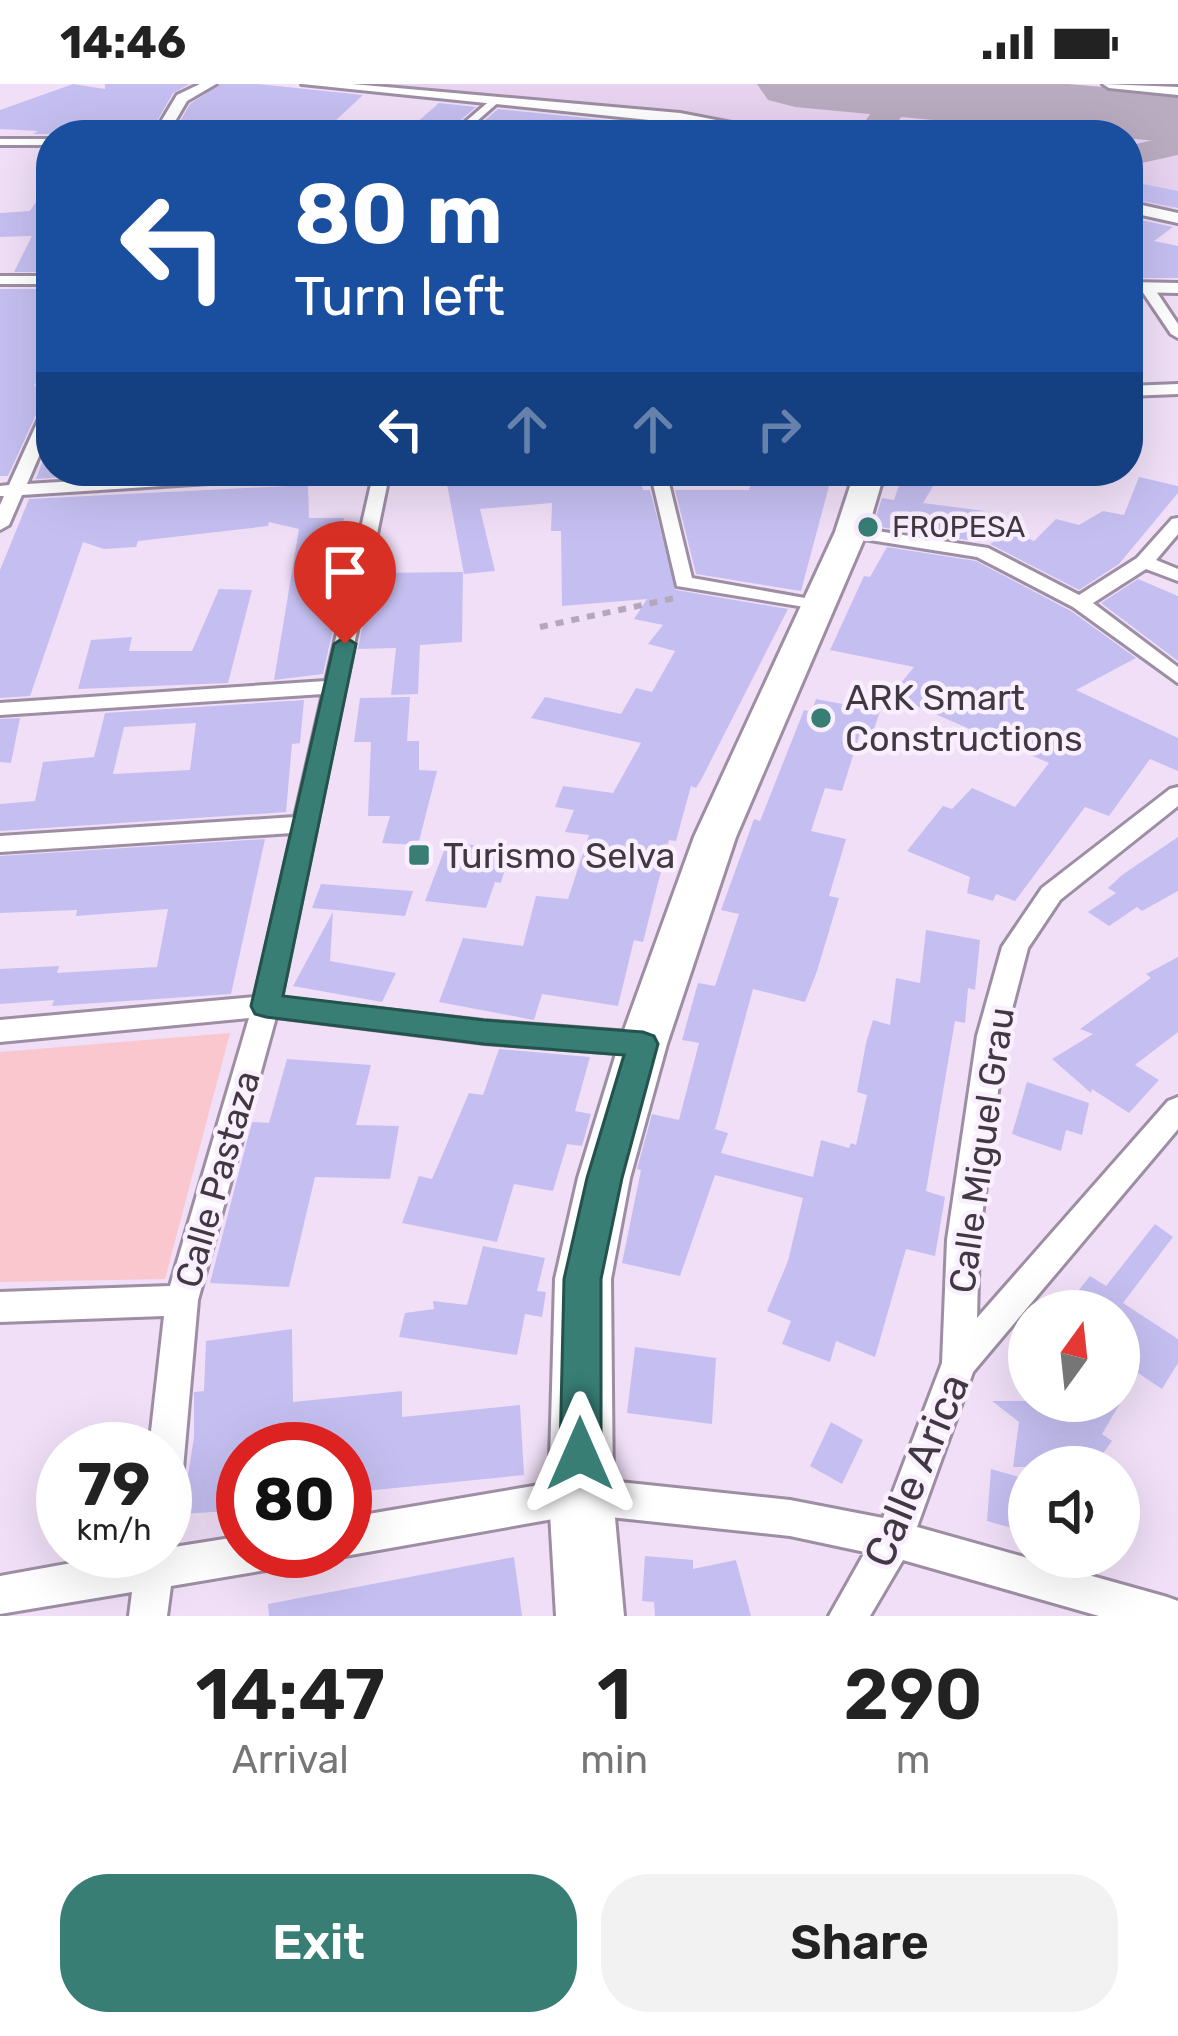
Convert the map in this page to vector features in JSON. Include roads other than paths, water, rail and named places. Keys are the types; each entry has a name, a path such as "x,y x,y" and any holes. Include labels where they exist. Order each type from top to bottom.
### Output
{"highway":[{"path":"590,1616 580,1496 583,1279 604,1178 643,1044 729,800 850,532 865,486"}],"street":[{"path":"169,120 182,98 210,84"},
{"path":"308,84 698,120"},
{"path":"1109,84 1178,91"},
{"path":"472,120 496,100"},
{"path":"0,142 36,142"},
{"path":"1143,210 1178,218"},
{"path":"0,280 36,280"},
{"path":"1143,288 1178,288"},
{"path":"1143,295 1178,334"},
{"path":"1143,390 1178,389"},
{"path":"0,525 7,490 36,437"},
{"path":"7,490 72,486"},
{"name":"Calle Pastaza","path":"170,1422 182,1300 266,1006 379,486"},
{"path":"661,486 682,579 691,586 816,606"},
{"path":"1080,604 1144,562 1178,523"},
{"path":"850,532 982,552 1080,604 1178,677"},
{"path":"1144,562 1178,575"},
{"path":"0,709 336,687"},
{"name":"Calle Miguel Grau","path":"959,1364 963,1240 991,1036 1016,947 1051,894 1178,794"},
{"path":"0,844 304,824"},
{"path":"0,1031 266,1006 484,1032 643,1044"},
{"name":"Calle Arica","path":"848,1616 894,1539 959,1364 1178,1109"},
{"path":"0,1307 182,1300"},
{"path":"372,1532 580,1496 790,1518 894,1539 1168,1616"},
{"path":"0,1595 78,1578"},
{"path":"148,1616 154,1578"}],"place":[{"name":"FROPESA","path":"868,527"},
{"name":"ARK Smart Constructions","path":"821,718"},
{"name":"Turismo Selva","path":"419,855"}]}
